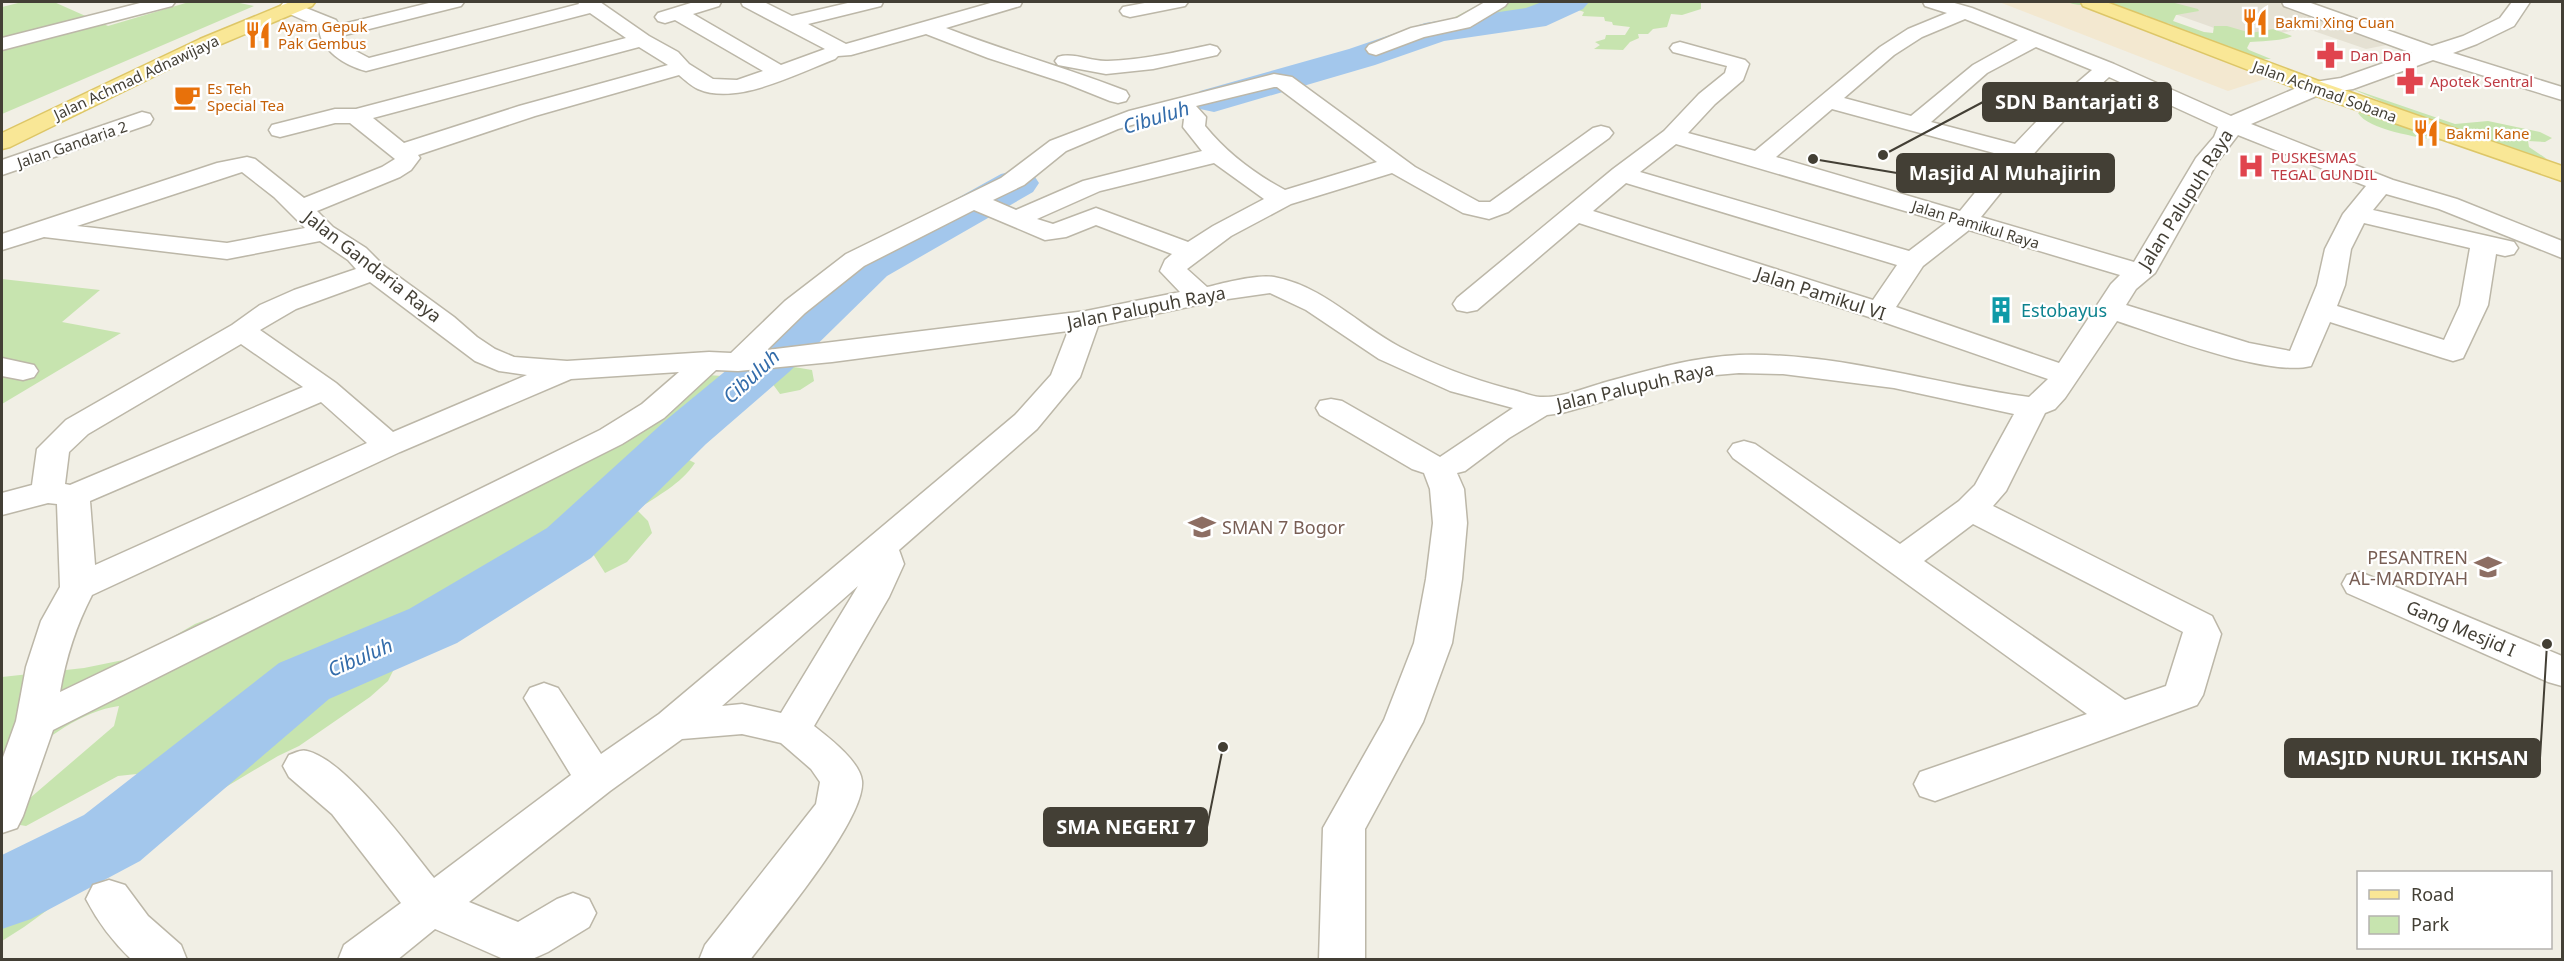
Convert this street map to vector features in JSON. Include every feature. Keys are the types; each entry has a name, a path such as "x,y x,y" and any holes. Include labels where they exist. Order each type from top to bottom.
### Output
{"main road":[{"name":"Jalan Achmad Sobana","path":"2090,2 2316,88 2562,174"},
{"name":"Jalan Achmad Sobana","path":"2120,2 2562,160"},
{"name":"Jalan Achmad Adnawijaya","path":"2,120 288,3"},
{"name":"Jalan Achmad Adnawijaya","path":"2,142 288,3"}],"street":[{"path":"2,44 165,2"},
{"path":"329,33 454,2"},
{"path":"280,130 335,116 356,116 636,35 677,13 712,2"},
{"path":"733,2 844,51 1012,2"},
{"path":"288,3 329,24 329,33 340,51 366,65 590,4 671,56 682,68 705,84 716,87 739,87 828,55 750,2"},
{"path":"785,24 874,2"},
{"path":"1131,11 1178,2"},
{"path":"1376,49 1418,32 1463,23 1498,2"},
{"path":"1932,2 1965,12 2107,68 2231,124 2384,185 2448,204 2562,250"},
{"path":"2291,2 2431,52 2562,93"},
{"name":"Jalan Palupuh Raya","path":"735,361 832,354 1086,320 1201,296 1271,285 1289,290 1316,304 1389,353 1461,385 1539,406 1562,404 1668,374 1704,367 1739,364 1783,365 1894,379 1998,402 2033,407 2044,402 2054,392 2125,284 2141,273 2208,158 2225,140 2231,124 2316,88 2345,84 2470,40 2507,22 2521,2"},
{"path":"2328,14 2354,3"},
{"path":"1759,159 1887,51 1915,33 1965,12"},
{"path":"677,13 779,72"},
{"path":"924,26 1114,95 1149,81 1145,75 1134,70 1131,64"},
{"path":"1914,124 1980,69 2034,40"},
{"path":"1467,304 1622,174 1672,136 1707,99 1735,75 1738,64 1680,48"},
{"path":"1019,62 1036,59 1056,60 1103,68 1153,63 1210,51"},
{"path":"402,152 527,111 682,68"},
{"path":"1879,311 1913,261 1965,221 2020,153 2066,104 2107,68"},
{"path":"36,721 350,568 611,437 735,361 795,307 855,260 979,203 1015,179 1055,147 1071,140 1184,106 1281,81 1395,164 1438,191 1473,208 1490,211 1537,181 1601,133"},
{"path":"1829,101 2020,153"},
{"path":"1184,106 1195,117 1194,127 1218,155 1282,199"},
{"path":"300,208 391,172 403,165 408,158 368,129 356,116"},
{"name":"Jalan Gandaria 2","path":"2,168 142,119"},
{"name":"Jalan Pamikul Raya","path":"1672,136 1759,159 2141,273"},
{"path":"1018,219 1063,195 1123,175 1218,155"},
{"name":"Jalan Gandaria Raya","path":"2,242 225,168 247,164 300,208 324,232 357,254 374,272 485,355 509,365 567,370 735,361"},
{"path":"1201,296 1173,271 1174,266 1221,231 1282,199 1395,164"},
{"path":"1622,174 1913,261"},
{"path":"2110,309 2264,356 2295,362 2301,360 2331,285 2338,249 2356,214 2378,188 2384,185"},
{"path":"979,203 1045,232 1057,232 1096,216 1191,252"},
{"name":"Jalan Pamikul VI","path":"1577,214 1879,311 2064,375"},
{"path":"2356,214 2562,262"},
{"path":"38,229 228,252 324,232"},
{"path":"2322,310 2453,352 2474,305 2484,243"},
{"path":"78,587 61,494 50,458 53,449 61,440 77,427 242,331 254,319 289,303 374,272"},
{"path":"361,960 595,778 673,725 1026,422 1065,377 1086,320"},
{"path":"242,331 326,389 389,446"},
{"path":"2,816 36,721 45,667 60,621 78,587 389,446 567,370"},
{"path":"2,504 61,494 326,389"},
{"path":"1331,408 1422,462 1438,467 1454,464 1498,431 1539,406"},
{"path":"1900,561 1971,510 1989,491 2033,407"},
{"path":"1744,451 2120,717"},
{"path":"1342,960 1344,828 1403,722 1433,643 1444,579 1450,523 1447,489 1438,467"},
{"path":"1935,784 2183,695 2199,650 2202,634 2199,625 2187,616 1971,510"},
{"path":"796,721 871,597 886,564 881,548"},
{"name":"Gang Mesjid I","path":"2360,584 2562,672"},
{"path":"544,698 595,778"},
{"path":"673,725 742,719 793,731 825,758 841,780 836,808 814,841 722,960"},
{"path":"304,766 346,802 430,906 501,938 519,943 573,914"},
{"path":"109,899 132,930 165,960"}],"shaded area":[{"path":"1999,2 2077,2 2271,77 2228,91"},
{"path":"2141,2 2277,2 2397,43 2366,49 2305,28 2248,40"}],"green space":[{"path":"22,2 54,2 108,26 189,2 235,2 254,6 2,114 2,7"},
{"path":"1490,2 1701,2 1701,9 1682,15 1671,14 1667,27 1653,29 1648,34 1638,34 1639,38 1630,42 1623,50 1594,49 1600,45 1595,42 1605,39 1606,35 1625,35 1630,27 1613,25 1612,22 1605,21 1604,17 1582,16 1584,12 1575,9 1548,7 1525,12 1525,19 1518,24 1508,22 1515,16 1491,13 1480,23 1455,20 1455,17 1474,7"},
{"path":"2067,2 2171,2 2198,9 2199,11 2176,15 2173,21 2204,32 2213,33 2214,26 2227,26 2251,33 2273,29 2292,36 2278,40 2250,42 2247,48 2249,50 2271,59 2260,59 2237,50 2204,53 2169,41 2167,37 2193,35 2170,24 2155,21 2146,15 2123,11 2112,6"},
{"path":"2350,88 2455,124 2488,121 2540,132 2552,138 2545,142 2528,141 2529,147 2547,159 2447,139 2438,141 2383,128 2372,124 2358,113 2382,107 2385,103"},
{"path":"2,279 100,290 62,322 121,333 2,404"},
{"path":"794,367 812,370 814,381 800,390 780,394 772,383 737,387 724,391 714,398 697,416 677,444 681,456 695,463 676,484 637,510 648,521 652,533 627,562 605,573 588,546 569,543 450,618 433,626 405,647 388,681 370,697 299,746 278,756 127,846 99,866 75,890 2,941 2,894 117,819 141,796 146,773 118,776 26,826 2,822 114,726 119,706 87,716 56,733 2,778 2,677 84,668 138,657 195,624 254,601 508,475 537,468 708,375 750,378"}],"waterway":[{"name":"Cibuluh","path":"1214,100 1362,57 1438,31 1533,18 1571,2"},
{"name":"Cibuluh","path":"2,894 112,838 304,681 433,626 569,543 686,432 770,361 870,266 1017,183"}],"place":[{"name":"Bakmi Xing Cuan","path":"2255,22"},
{"name":"Ayam Gepuk Pak Gembus","path":"258,35"},
{"name":"Dan Dan","path":"2330,55"},
{"name":"Apotek Sentral","path":"2410,81"},
{"name":"Es Teh Special Tea","path":"187,97"},
{"name":"Bakmi Kane","path":"2426,133"},
{"name":"SDN Bantarjati 8","path":"1883,155"},
{"name":"Masjid Al Muhajirin","path":"1813,159"},
{"name":"PUSKESMAS TEGAL GUNDIL","path":"2251,166"},
{"name":"Estobayus","path":"2001,310"},
{"name":"SMAN 7 Bogor","path":"1202,527"},
{"name":"PESANTREN AL-MARDIYAH","path":"2488,567"},
{"name":"MASJID NURUL IKHSAN","path":"2547,644"},
{"name":"SMA NEGERI 7","path":"1223,747"}]}
